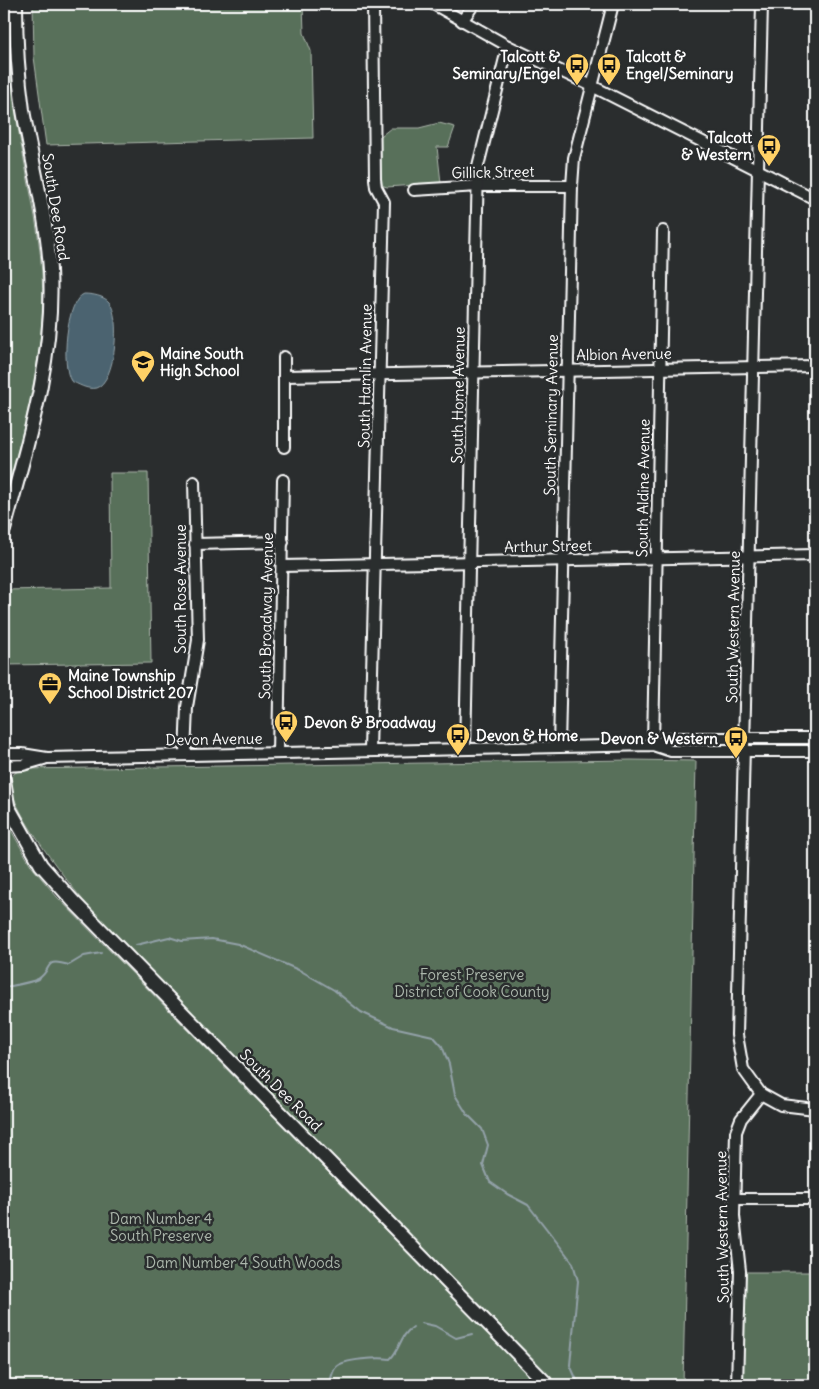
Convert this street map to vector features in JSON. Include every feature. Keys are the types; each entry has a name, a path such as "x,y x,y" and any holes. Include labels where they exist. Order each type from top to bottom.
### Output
{"main road":[{"name":"South Dee Road","path":"4,530 41,392 49,328 50,297 47,239 18,70 16,4"},
{"name":"South Dee Road","path":"4,780 6,802 41,865 119,949 548,1385"}],"street":[{"name":"South Hamlin Avenue","path":"370,751 384,202 376,187 375,179 373,4"},
{"path":"433,4 508,46 592,86 815,199"},
{"path":"462,21 474,4"},
{"name":"South Seminary Avenue","path":"559,747 562,560 574,158 613,4"},
{"name":"South Western Avenue","path":"737,1385 740,1271 734,1199 738,1125 761,1094 743,1069 737,1035 746,739 762,4"},
{"name":"South Home Avenue","path":"465,749 478,159 508,46"},
{"name":"Gillick Street","path":"414,190 478,186 572,186"},
{"name":"South Aldine Avenue","path":"652,745 663,231"},
{"path":"284,357 284,447"},
{"name":"Albion Avenue","path":"284,376 815,366"},
{"name":"South Broadway Avenue","path":"278,753 283,480"},
{"name":"South Rose Avenue","path":"185,755 187,708 198,640 194,482"},
{"path":"195,544 282,542"},
{"name":"Arthur Street","path":"282,566 815,555"},
{"name":"Devon Avenue","path":"4,754 22,754 47,758 652,745 672,738 815,738"},
{"name":"Devon Avenue","path":"652,745 671,751 815,751"},
{"name":"Devon Avenue","path":"4,766 23,765 47,758"},
{"path":"761,1094 781,1105 815,1109"},
{"path":"734,1199 815,1199"}],"green space":[{"path":"4,4 9,4 11,77 20,140 38,235 43,303 41,332 32,389 4,501"},
{"path":"33,4 303,4 304,33 311,51 313,138 46,145 34,57"},
{"path":"439,123 455,127 448,147 437,147 441,183 387,187 378,184 377,139 391,128 419,128"},
{"path":"110,473 148,473 151,663 4,665 4,590 111,588"},
{"name":"Forest Preserve District of Cook County","path":"631,760 696,761 683,1385 559,1385 92,911 57,867 29,826 11,790 11,778 14,773 23,769"},
{"name":"Dam Number 4 South Woods","path":"4,818 32,867 57,897 538,1385 4,1385"},
{"path":"745,1272 815,1272 815,1385 743,1385"}],"water":[{"path":"84,294 91,294 107,300 113,309 115,320 112,362 103,383 96,388 89,388 71,381 66,362 69,320 78,299"}],"waterway":[{"path":"136,945 169,937 182,941 212,939 238,944 301,971 334,990 361,1012 393,1027 433,1036 442,1046 449,1064 455,1095 467,1114 482,1129 488,1145 483,1165 490,1182 528,1205 573,1263 578,1281 570,1365 579,1385"},
{"path":"4,990 6,987 38,979 52,963 69,965 84,956 101,953"},
{"path":"421,1323 435,1326 456,1338 472,1334"},
{"path":"329,1385 336,1367 340,1364 362,1359 390,1359 405,1334 413,1327"}],"place":[{"name":"Talcott & Seminary/Engel","path":"577,86"},
{"name":"Talcott & Engel/Seminary","path":"609,86"},
{"name":"Talcott & Western","path":"769,167"},
{"name":"Maine South High School","path":"143,383"},
{"name":"Maine Township School District 207","path":"50,705"},
{"name":"Devon & Broadway","path":"286,743"},
{"name":"Devon & Home","path":"458,756"},
{"name":"Devon & Western","path":"736,759"}],"park label":[{"name":"Dam Number 4 South Preserve","path":"161,1226"}]}
